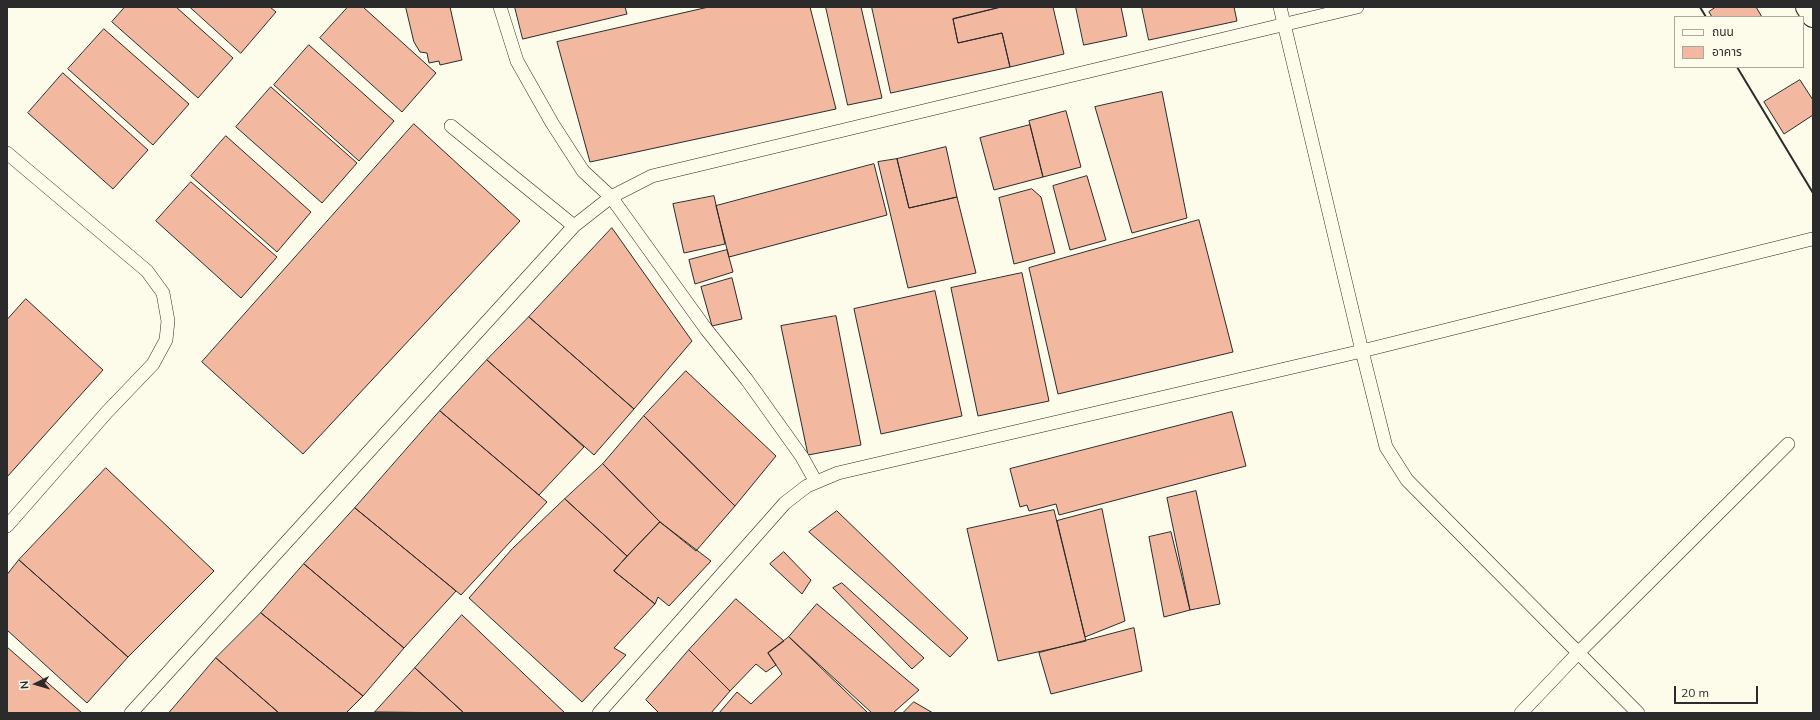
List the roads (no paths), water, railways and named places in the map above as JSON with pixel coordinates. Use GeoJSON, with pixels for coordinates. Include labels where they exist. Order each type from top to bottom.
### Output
{"type":"FeatureCollection","features":[{"type":"Feature","properties":{"kind":"street"},"geometry":{"type":"LineString","coordinates":[[1807,7],[1813,16]]}},
{"type":"Feature","properties":{"kind":"lane"},"geometry":{"type":"LineString","coordinates":[[500,7],[517,61],[552,123],[584,170],[610,197],[706,329],[747,380],[802,457],[816,482]]}},
{"type":"Feature","properties":{"kind":"lane"},"geometry":{"type":"LineString","coordinates":[[1280,7],[1386,447],[1407,480],[1638,713]]}},
{"type":"Feature","properties":{"kind":"lane"},"geometry":{"type":"LineString","coordinates":[[131,713],[574,226],[610,197],[652,176],[1357,7]]}},
{"type":"Feature","properties":{"kind":"lane"},"geometry":{"type":"LineString","coordinates":[[451,126],[574,226]]}},
{"type":"Feature","properties":{"kind":"lane"},"geometry":{"type":"LineString","coordinates":[[7,153],[147,271],[163,293],[168,321],[166,340],[152,364],[107,412],[7,526]]}},
{"type":"Feature","properties":{"kind":"lane"},"geometry":{"type":"LineString","coordinates":[[599,713],[785,503],[816,482],[838,473],[1362,351],[1812,239]]}},
{"type":"Feature","properties":{"kind":"lane"},"geometry":{"type":"LineString","coordinates":[[1521,713],[1579,652],[1788,444]]}}]}
